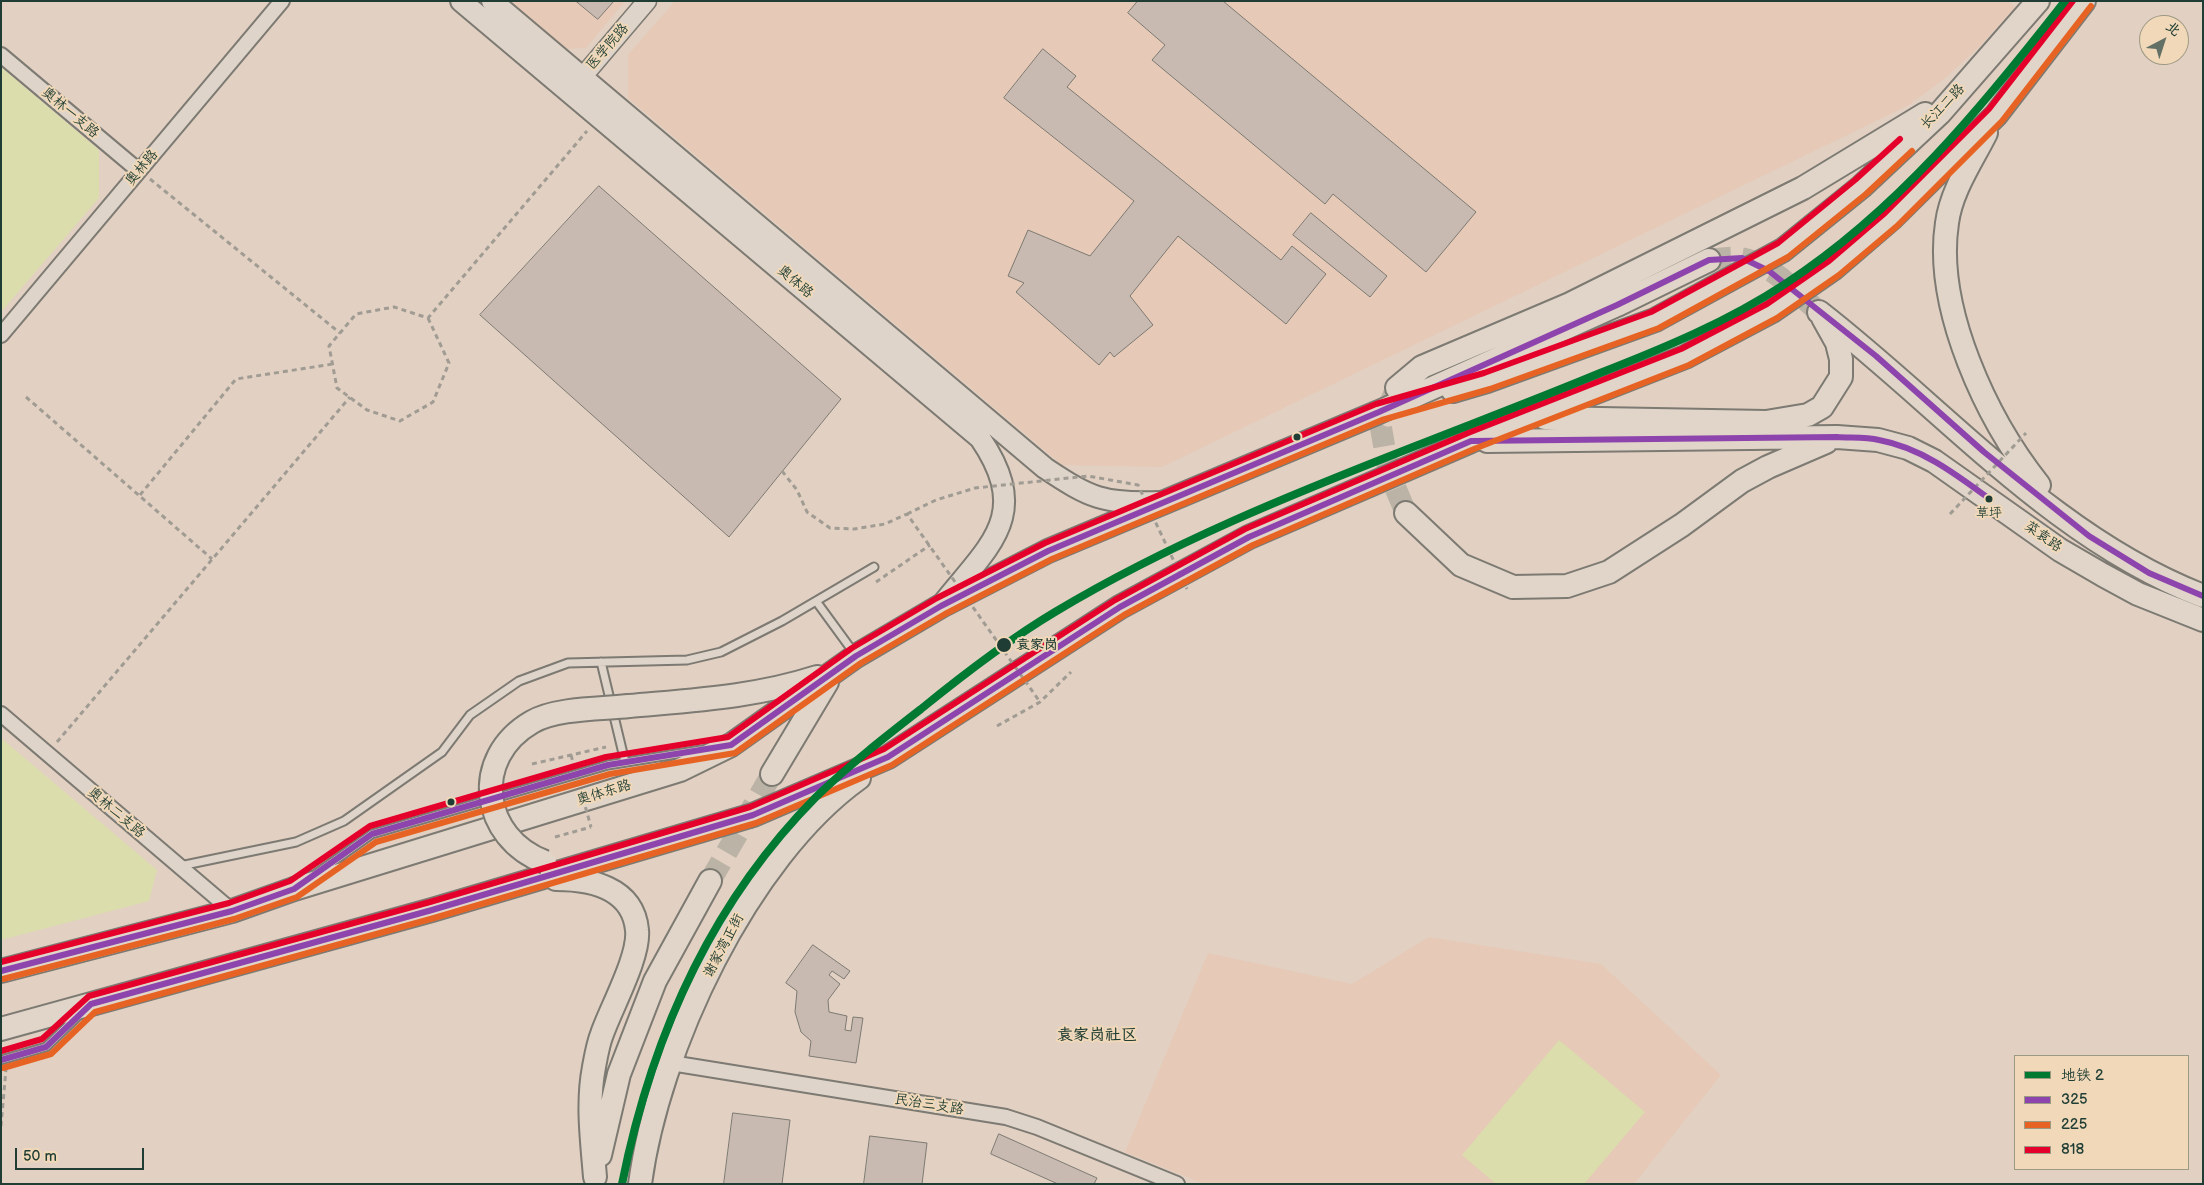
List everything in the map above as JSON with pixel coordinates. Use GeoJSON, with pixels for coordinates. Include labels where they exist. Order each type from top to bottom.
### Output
{"type":"FeatureCollection","features":[{"type":"Feature","properties":{"kind":"main road","name":"奥体路"},"geometry":{"type":"LineString","coordinates":[[461,1],[575,85],[1045,468],[1078,490],[1103,500],[1126,504],[1163,502]]}},
{"type":"Feature","properties":{"kind":"main road","name":"奥体路"},"geometry":{"type":"LineString","coordinates":[[492,1],[575,85],[599,117],[980,438],[994,459],[1003,481],[1005,500],[1002,523],[992,542],[941,606]]}},
{"type":"Feature","properties":{"kind":"main road","name":"长江二路"},"geometry":{"type":"LineString","coordinates":[[1379,412],[1487,381],[1655,320],[1783,250],[1861,187],[1940,113],[2038,1]]}},
{"type":"Feature","properties":{"kind":"main road"},"geometry":{"type":"LineString","coordinates":[[1,1029],[432,910],[541,870],[582,865],[753,815],[888,757],[1120,606],[1249,537],[1471,441],[1685,357],[1772,311],[1834,268],[1891,219],[1996,115],[2084,1]]}},
{"type":"Feature","properties":{"kind":"main road"},"geometry":{"type":"LineString","coordinates":[[1396,388],[1422,367],[1570,304],[1803,188],[1956,95]]}},
{"type":"Feature","properties":{"kind":"main road"},"geometry":{"type":"LineString","coordinates":[[1996,115],[1957,190],[1946,222],[1946,276],[1954,316],[1967,356],[1997,425],[2015,455],[2068,520]]}},
{"type":"Feature","properties":{"kind":"main road"},"geometry":{"type":"LineString","coordinates":[[1379,412],[1617,305],[1709,260]]}},
{"type":"Feature","properties":{"kind":"main road","name":"菜袁路"},"geometry":{"type":"LineString","coordinates":[[1534,417],[1766,422],[1808,415],[1822,407],[1841,377],[1841,359],[1837,342],[1819,312],[1876,356],[1984,452],[2088,536],[2149,573],[2203,596]]}},
{"type":"Feature","properties":{"kind":"main road","name":"奥体东路"},"geometry":{"type":"LineString","coordinates":[[1,971],[232,911],[294,889],[680,770],[731,746],[856,656],[941,606],[1048,551],[1379,412]]}},
{"type":"Feature","properties":{"kind":"main road"},"geometry":{"type":"LineString","coordinates":[[1406,513],[1461,565],[1513,587],[1567,586],[1608,572],[1682,525],[1742,481],[1768,467],[1837,438]]}},
{"type":"Feature","properties":{"kind":"main road","name":"菜袁路"},"geometry":{"type":"LineString","coordinates":[[1471,441],[1837,438],[1878,440],[1908,448],[1934,461],[2060,550],[2103,575],[2138,594],[2203,620]]}},
{"type":"Feature","properties":{"kind":"main road"},"geometry":{"type":"LineString","coordinates":[[595,1180],[590,1110],[593,1069],[601,1036],[632,959],[637,930],[633,916],[625,902],[613,891],[598,883],[541,870],[502,829],[496,816],[490,788],[491,775],[500,753],[518,731],[533,721],[553,715],[742,696],[781,688],[832,673]]}},
{"type":"Feature","properties":{"kind":"main road"},"geometry":{"type":"LineString","coordinates":[[772,774],[832,673]]}},
{"type":"Feature","properties":{"kind":"main road","name":"谢家湾正街"},"geometry":{"type":"LineString","coordinates":[[640,1184],[654,1115],[671,1063],[711,966],[735,921],[796,836],[826,805],[888,757]]}},
{"type":"Feature","properties":{"kind":"main road"},"geometry":{"type":"LineString","coordinates":[[595,1180],[619,1074],[656,981],[710,881]]}},
{"type":"Feature","properties":{"kind":"street","name":"奥林路"},"geometry":{"type":"LineString","coordinates":[[1,335],[282,1]]}},
{"type":"Feature","properties":{"kind":"street","name":"医学院路"},"geometry":{"type":"LineString","coordinates":[[575,85],[647,1]]}},
{"type":"Feature","properties":{"kind":"street","name":"奥林一支路"},"geometry":{"type":"LineString","coordinates":[[1,56],[139,171]]}},
{"type":"Feature","properties":{"kind":"street","name":"奥林二支路"},"geometry":{"type":"LineString","coordinates":[[1,714],[232,911]]}},
{"type":"Feature","properties":{"kind":"street","name":"民治三支路"},"geometry":{"type":"LineString","coordinates":[[671,1063],[1006,1117],[1036,1127],[1177,1184]]}},
{"type":"Feature","properties":{"kind":"lane"},"geometry":{"type":"LineString","coordinates":[[179,866],[296,842],[344,821],[442,752],[470,715],[519,681],[568,663],[686,660],[721,652],[816,601],[874,567]]}},
{"type":"Feature","properties":{"kind":"lane"},"geometry":{"type":"LineString","coordinates":[[816,601],[856,656]]}},
{"type":"Feature","properties":{"kind":"lane"},"geometry":{"type":"LineString","coordinates":[[601,662],[625,762]]}},
{"type":"Feature","properties":{"kind":"lane"},"geometry":{"type":"LineString","coordinates":[[294,889],[372,834],[608,765],[731,746]]}},
{"type":"Feature","properties":{"kind":"lane"},"geometry":{"type":"LineString","coordinates":[[4,1059],[46,1047],[91,1004]]}},
{"type":"Feature","properties":{"kind":"path"},"geometry":{"type":"LineString","coordinates":[[428,318],[599,117]]}},
{"type":"Feature","properties":{"kind":"path"},"geometry":{"type":"LineString","coordinates":[[139,171],[340,333]]}},
{"type":"Feature","properties":{"kind":"path"},"geometry":{"type":"LineString","coordinates":[[394,307],[428,318],[449,363],[432,402],[400,421],[367,410],[337,388],[329,346],[356,314],[394,307]]}},
{"type":"Feature","properties":{"kind":"path"},"geometry":{"type":"LineString","coordinates":[[140,495],[236,379],[332,364]]}},
{"type":"Feature","properties":{"kind":"path"},"geometry":{"type":"LineString","coordinates":[[26,397],[212,560]]}},
{"type":"Feature","properties":{"kind":"path"},"geometry":{"type":"LineString","coordinates":[[48,754],[350,397]]}},
{"type":"Feature","properties":{"kind":"path"},"geometry":{"type":"LineString","coordinates":[[1950,514],[2026,433]]}},
{"type":"Feature","properties":{"kind":"path"},"geometry":{"type":"LineString","coordinates":[[782,471],[797,490],[807,512],[830,528],[854,530],[885,524],[936,500],[975,488],[1088,476],[1138,486],[1186,589]]}},
{"type":"Feature","properties":{"kind":"path"},"geometry":{"type":"LineString","coordinates":[[907,514],[1040,702]]}},
{"type":"Feature","properties":{"kind":"path"},"geometry":{"type":"LineString","coordinates":[[876,582],[930,545]]}},
{"type":"Feature","properties":{"kind":"path"},"geometry":{"type":"LineString","coordinates":[[997,726],[1040,702],[1071,672]]}},
{"type":"Feature","properties":{"kind":"path"},"geometry":{"type":"LineString","coordinates":[[532,764],[606,748]]}},
{"type":"Feature","properties":{"kind":"path"},"geometry":{"type":"LineString","coordinates":[[555,837],[591,827],[571,756]]}},
{"type":"Feature","properties":{"kind":"path"},"geometry":{"type":"LineString","coordinates":[[1,1126],[4,1059]]}},
{"type":"Feature","properties":{"kind":"shaded area"},"geometry":{"type":"Polygon","coordinates":[[[510,1],[625,1],[586,48],[565,49],[510,1]]]}},
{"type":"Feature","properties":{"kind":"shaded area"},"geometry":{"type":"Polygon","coordinates":[[[675,1],[2008,1],[2015,7],[1979,47],[1943,80],[1907,106],[1162,467],[1062,465],[628,98],[628,55],[675,1]]]}},
{"type":"Feature","properties":{"kind":"shaded area"},"geometry":{"type":"Polygon","coordinates":[[[1429,937],[1601,964],[1721,1075],[1634,1184],[1205,1184],[1125,1152],[1208,953],[1352,984],[1429,937]]]}},
{"type":"Feature","properties":{"kind":"green space"},"geometry":{"type":"Polygon","coordinates":[[[1,67],[99,150],[99,198],[1,312],[1,67]]]}},
{"type":"Feature","properties":{"kind":"green space"},"geometry":{"type":"Polygon","coordinates":[[[1,738],[157,870],[149,901],[1,940],[1,738]]]}},
{"type":"Feature","properties":{"kind":"green space"},"geometry":{"type":"Polygon","coordinates":[[[1559,1040],[1645,1112],[1584,1184],[1496,1184],[1462,1155],[1559,1040]]]}},
{"type":"Feature","properties":{"kind":"building"},"geometry":{"type":"Polygon","coordinates":[[[576,1],[614,1],[598,19],[576,1]]]}},
{"type":"Feature","properties":{"kind":"building"},"geometry":{"type":"Polygon","coordinates":[[[1138,1],[1223,1],[1476,212],[1426,272],[1333,194],[1325,204],[1152,60],[1165,45],[1128,13],[1138,1]]]}},
{"type":"Feature","properties":{"kind":"building"},"geometry":{"type":"Polygon","coordinates":[[[1043,49],[1076,76],[1067,87],[1281,260],[1292,246],[1326,274],[1286,324],[1178,236],[1130,296],[1153,325],[1114,357],[1110,352],[1099,365],[1016,292],[1024,283],[1008,276],[1028,230],[1090,256],[1134,201],[1004,98],[1043,49]]]}},
{"type":"Feature","properties":{"kind":"building"},"geometry":{"type":"Polygon","coordinates":[[[599,186],[841,399],[729,537],[480,315],[599,186]]]}},
{"type":"Feature","properties":{"kind":"building"},"geometry":{"type":"Polygon","coordinates":[[[1311,213],[1387,276],[1370,297],[1293,235],[1311,213]]]}},
{"type":"Feature","properties":{"kind":"building"},"geometry":{"type":"Polygon","coordinates":[[[813,945],[850,971],[844,979],[832,971],[829,975],[840,984],[828,1000],[829,1012],[847,1016],[845,1030],[851,1031],[853,1017],[863,1018],[856,1063],[809,1056],[811,1041],[801,1032],[795,1012],[797,991],[786,983],[813,945]]]}},
{"type":"Feature","properties":{"kind":"building"},"geometry":{"type":"Polygon","coordinates":[[[733,1113],[790,1120],[782,1184],[724,1184],[733,1113]]]}},
{"type":"Feature","properties":{"kind":"building"},"geometry":{"type":"Polygon","coordinates":[[[999,1134],[1097,1178],[1094,1184],[1058,1184],[991,1154],[999,1134]]]}},
{"type":"Feature","properties":{"kind":"building"},"geometry":{"type":"Polygon","coordinates":[[[870,1136],[927,1143],[922,1184],[864,1184],[870,1136]]]}},
{"type":"Feature","properties":{"kind":"tunnel"},"geometry":{"type":"LineString","coordinates":[[1709,260],[1740,258],[1762,265],[1782,279],[1819,312]]}},
{"type":"Feature","properties":{"kind":"tunnel"},"geometry":{"type":"LineString","coordinates":[[1394,394],[1381,428],[1389,473],[1406,513]]}},
{"type":"Feature","properties":{"kind":"tunnel"},"geometry":{"type":"LineString","coordinates":[[710,881],[772,774]]}},
{"type":"Feature","properties":{"kind":"metro line","name":"2"},"geometry":{"type":"LineString","coordinates":[[622,1184],[634,1130],[668,1026],[690,976],[716,928],[745,882],[779,838],[816,797],[867,751],[970,670],[1020,634],[1099,587],[1188,541],[1372,463],[1671,344],[1763,298],[1826,255],[1901,190],[1970,117],[2065,1]]}},
{"type":"Feature","properties":{"kind":"transit line","name":"818"},"geometry":{"type":"LineString","coordinates":[[1,1051],[42,1039],[89,996],[430,902],[750,807],[884,749],[1115,600],[1245,529],[1468,433],[1681,349],[1767,304],[1829,261],[1885,213],[1989,109],[2073,1]]}},
{"type":"Feature","properties":{"kind":"transit line","name":"225"},"geometry":{"type":"LineString","coordinates":[[3,1068],[51,1054],[95,1012],[434,918],[756,823],[892,765],[1124,615],[1253,545],[1474,449],[1689,365],[1777,318],[1839,275],[1897,226],[2002,121],[2091,6]]}},
{"type":"Feature","properties":{"kind":"transit line","name":"818"},"geometry":{"type":"LineString","coordinates":[[1,962],[229,903],[290,881],[370,826],[606,757],[728,737],[852,648],[937,598],[1045,543],[1376,404],[1484,373],[1651,312],[1778,243],[1855,180],[1900,139]]}},
{"type":"Feature","properties":{"kind":"transit line","name":"225"},"geometry":{"type":"LineString","coordinates":[[3,979],[234,919],[297,897],[376,842],[610,774],[735,753],[861,663],[945,614],[1052,559],[1382,420],[1490,389],[1659,328],[1788,257],[1866,194],[1912,151]]}},
{"type":"Feature","properties":{"kind":"transit line","name":"325"},"geometry":{"type":"LineString","coordinates":[[1,971],[232,911],[294,889],[372,834],[608,765],[731,745],[856,656],[941,606],[1048,551],[1379,412],[1617,305],[1709,260],[1742,258],[1769,271],[1876,356],[1984,452],[2089,536],[2149,573],[2203,596]]}},
{"type":"Feature","properties":{"kind":"transit line","name":"325"},"geometry":{"type":"LineString","coordinates":[[1,1060],[46,1047],[91,1004],[432,910],[753,815],[888,757],[1120,607],[1249,537],[1471,441],[1869,438],[1895,444],[1924,456],[1952,472],[1991,500]]}},
{"type":"Feature","properties":{"kind":"place","name":"草坪"},"geometry":{"type":"Point","coordinates":[1989,499]}},
{"type":"Feature","properties":{"kind":"place","name":"袁家岗"},"geometry":{"type":"Point","coordinates":[1004,645]}},
{"type":"Feature","properties":{"kind":"district","name":"袁家岗社区"},"geometry":{"type":"Point","coordinates":[1097,1036]}}]}
